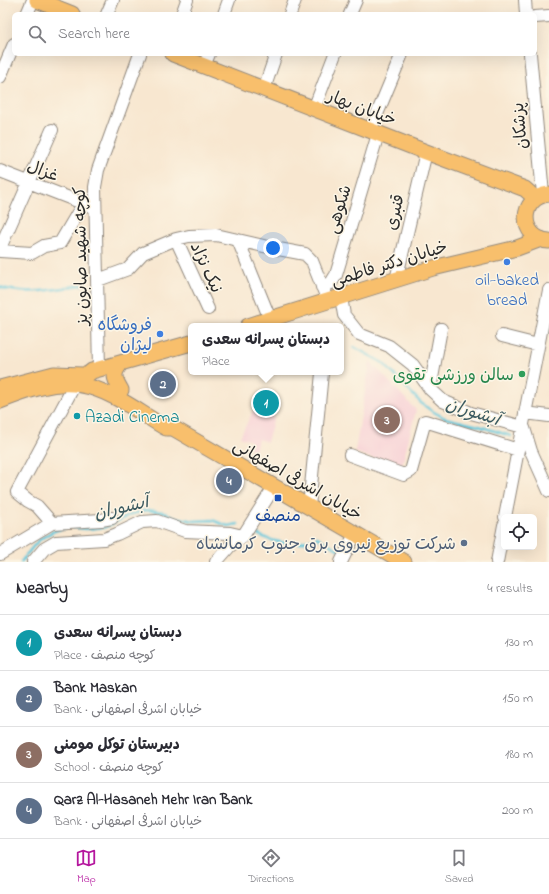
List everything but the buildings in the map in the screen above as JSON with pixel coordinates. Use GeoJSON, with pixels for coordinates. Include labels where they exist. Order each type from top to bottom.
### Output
{"type":"FeatureCollection","features":[{"type":"Feature","properties":{"kind":"main road"},"geometry":{"type":"LineString","coordinates":[[45,1],[68,12]]}},
{"type":"Feature","properties":{"kind":"main road","name":"خیابان بهار"},"geometry":{"type":"LineString","coordinates":[[185,56],[206,60],[264,89],[426,152],[543,195]]}},
{"type":"Feature","properties":{"kind":"main road"},"geometry":{"type":"LineString","coordinates":[[543,195],[532,202],[527,210],[526,221],[529,229],[534,235],[545,240]]}},
{"type":"Feature","properties":{"kind":"main road","name":"خیابان دکتر فاطمی"},"geometry":{"type":"LineString","coordinates":[[257,323],[459,261],[545,240]]}},
{"type":"Feature","properties":{"kind":"main road"},"geometry":{"type":"LineString","coordinates":[[87,376],[121,363],[188,344]]}},
{"type":"Feature","properties":{"kind":"main road"},"geometry":{"type":"LineString","coordinates":[[121,363],[116,369],[115,375],[116,382],[121,390]]}},
{"type":"Feature","properties":{"kind":"main road","name":"خیابان اشرفی اصفهانی"},"geometry":{"type":"LineString","coordinates":[[0,388],[54,374],[97,378],[121,390],[169,419],[173,428]]}},
{"type":"Feature","properties":{"kind":"main road","name":"خیابان اشرفی اصفهانی"},"geometry":{"type":"LineString","coordinates":[[0,401],[37,389],[87,376]]}},
{"type":"Feature","properties":{"kind":"main road","name":"خیابان اشرفی اصفهانی"},"geometry":{"type":"LineString","coordinates":[[87,376],[87,386],[105,392],[166,428],[173,428],[404,562]]}},
{"type":"Feature","properties":{"kind":"street"},"geometry":{"type":"LineString","coordinates":[[28,12],[33,0]]}},
{"type":"Feature","properties":{"kind":"street"},"geometry":{"type":"LineString","coordinates":[[108,12],[113,0]]}},
{"type":"Feature","properties":{"kind":"street"},"geometry":{"type":"LineString","coordinates":[[183,12],[187,0]]}},
{"type":"Feature","properties":{"kind":"street"},"geometry":{"type":"LineString","coordinates":[[225,12],[229,0]]}},
{"type":"Feature","properties":{"kind":"street"},"geometry":{"type":"LineString","coordinates":[[291,12],[295,0]]}},
{"type":"Feature","properties":{"kind":"street"},"geometry":{"type":"LineString","coordinates":[[351,12],[356,0]]}},
{"type":"Feature","properties":{"kind":"street"},"geometry":{"type":"LineString","coordinates":[[525,0],[526,12]]}},
{"type":"Feature","properties":{"kind":"street"},"geometry":{"type":"LineString","coordinates":[[537,17],[549,16]]}},
{"type":"Feature","properties":{"kind":"street"},"geometry":{"type":"LineString","coordinates":[[0,77],[12,49]]}},
{"type":"Feature","properties":{"kind":"street","name":"کوچه شهید صابون پز"},"geometry":{"type":"LineString","coordinates":[[87,376],[98,280],[95,187],[98,170],[139,56]]}},
{"type":"Feature","properties":{"kind":"street"},"geometry":{"type":"LineString","coordinates":[[264,89],[275,56]]}},
{"type":"Feature","properties":{"kind":"street"},"geometry":{"type":"LineString","coordinates":[[314,109],[334,56]]}},
{"type":"Feature","properties":{"kind":"street","name":"شکوهی"},"geometry":{"type":"LineString","coordinates":[[322,287],[331,284],[336,275],[374,132],[401,56]]}},
{"type":"Feature","properties":{"kind":"street","name":"پزشکان"},"geometry":{"type":"LineString","coordinates":[[530,56],[543,195]]}},
{"type":"Feature","properties":{"kind":"street"},"geometry":{"type":"LineString","coordinates":[[0,248],[52,130]]}},
{"type":"Feature","properties":{"kind":"street","name":"قنبری"},"geometry":{"type":"LineString","coordinates":[[396,280],[426,152]]}},
{"type":"Feature","properties":{"kind":"street","name":"غزال"},"geometry":{"type":"LineString","coordinates":[[0,171],[96,209]]}},
{"type":"Feature","properties":{"kind":"street"},"geometry":{"type":"LineString","coordinates":[[0,251],[32,253],[44,246],[60,243],[83,204]]}},
{"type":"Feature","properties":{"kind":"street"},"geometry":{"type":"LineString","coordinates":[[98,280],[128,269],[143,253],[176,239],[189,236],[216,235],[305,254],[312,261],[322,287],[334,299],[359,334],[388,346],[413,365],[430,389],[443,401],[471,413],[523,427]]}},
{"type":"Feature","properties":{"kind":"street","name":"نیک نژاد"},"geometry":{"type":"LineString","coordinates":[[176,239],[208,309]]}},
{"type":"Feature","properties":{"kind":"street"},"geometry":{"type":"LineString","coordinates":[[238,240],[270,319]]}},
{"type":"Feature","properties":{"kind":"street"},"geometry":{"type":"LineString","coordinates":[[506,514],[549,290]]}},
{"type":"Feature","properties":{"kind":"street"},"geometry":{"type":"LineString","coordinates":[[430,389],[441,329]]}},
{"type":"Feature","properties":{"kind":"street"},"geometry":{"type":"LineString","coordinates":[[502,336],[538,345]]}},
{"type":"Feature","properties":{"kind":"street"},"geometry":{"type":"LineString","coordinates":[[309,507],[322,375]]}},
{"type":"Feature","properties":{"kind":"street"},"geometry":{"type":"LineString","coordinates":[[52,523],[37,506],[17,492],[87,376]]}},
{"type":"Feature","properties":{"kind":"street"},"geometry":{"type":"LineString","coordinates":[[526,413],[549,416]]}},
{"type":"Feature","properties":{"kind":"street"},"geometry":{"type":"LineString","coordinates":[[350,455],[404,475],[411,471],[425,421],[518,450]]}},
{"type":"Feature","properties":{"kind":"street"},"geometry":{"type":"LineString","coordinates":[[523,427],[531,451],[549,491]]}},
{"type":"Feature","properties":{"kind":"street"},"geometry":{"type":"LineString","coordinates":[[216,562],[230,546],[243,536],[274,487]]}},
{"type":"Feature","properties":{"kind":"street"},"geometry":{"type":"LineString","coordinates":[[0,554],[52,523],[112,518]]}},
{"type":"Feature","properties":{"kind":"street"},"geometry":{"type":"LineString","coordinates":[[33,562],[44,549],[56,542],[104,539],[142,522],[157,521],[185,531],[230,533],[243,536]]}},
{"type":"Feature","properties":{"kind":"street"},"geometry":{"type":"LineString","coordinates":[[341,562],[355,534]]}},
{"type":"Feature","properties":{"kind":"street"},"geometry":{"type":"LineString","coordinates":[[497,562],[501,541]]}},
{"type":"Feature","properties":{"kind":"shaded area"},"geometry":{"type":"Polygon","coordinates":[[[370,361],[416,410],[401,469],[355,452],[370,361]]]}},
{"type":"Feature","properties":{"kind":"shaded area"},"geometry":{"type":"Polygon","coordinates":[[[254,409],[274,417],[267,442],[258,439],[255,451],[249,448],[251,441],[240,437],[254,409]]]}},
{"type":"Feature","properties":{"kind":"waterway","name":"آبشوران"},"geometry":{"type":"LineString","coordinates":[[0,287],[20,291],[41,291],[82,285]]}},
{"type":"Feature","properties":{"kind":"waterway","name":"آبشوران"},"geometry":{"type":"LineString","coordinates":[[354,347],[383,363],[421,403],[432,411],[445,418],[479,426],[511,436]]}},
{"type":"Feature","properties":{"kind":"waterway","name":"آبشوران"},"geometry":{"type":"LineString","coordinates":[[71,527],[86,529],[106,527],[132,514],[147,510],[163,512],[175,517],[194,521],[212,520],[228,526],[238,524]]}},
{"type":"Feature","properties":{"kind":"waterway","name":"آبشوران"},"geometry":{"type":"LineString","coordinates":[[21,562],[34,545],[44,536],[65,528]]}},
{"type":"Feature","properties":{"kind":"waterway","name":"آبشوران"},"geometry":{"type":"LineString","coordinates":[[255,533],[270,540],[286,543],[301,542],[317,537],[341,551]]}},
{"type":"Feature","properties":{"kind":"place","name":"oil-baked bread"},"geometry":{"type":"Point","coordinates":[507,262]}},
{"type":"Feature","properties":{"kind":"place","name":"فروشگاه لیژان"},"geometry":{"type":"Point","coordinates":[160,334]}},
{"type":"Feature","properties":{"kind":"place","name":"سالن ورزشی تقوی"},"geometry":{"type":"Point","coordinates":[522,374]}},
{"type":"Feature","properties":{"kind":"place","name":"Bank Maskan"},"geometry":{"type":"Point","coordinates":[163,384]}},
{"type":"Feature","properties":{"kind":"place","name":"دبستان پسرانه سعدی"},"geometry":{"type":"Point","coordinates":[266,403]}},
{"type":"Feature","properties":{"kind":"place","name":"Azadi Cinema"},"geometry":{"type":"Point","coordinates":[77,416]}},
{"type":"Feature","properties":{"kind":"place","name":"دبیرستان توکل مومنی"},"geometry":{"type":"Point","coordinates":[387,420]}},
{"type":"Feature","properties":{"kind":"place","name":"Qarz Al-Hasaneh Mehr Iran Bank"},"geometry":{"type":"Point","coordinates":[229,481]}},
{"type":"Feature","properties":{"kind":"place","name":"منصف"},"geometry":{"type":"Point","coordinates":[278,498]}},
{"type":"Feature","properties":{"kind":"place","name":"شرکت توزیع نیروی برق جنوب کرمانشاه"},"geometry":{"type":"Point","coordinates":[464,543]}}]}
